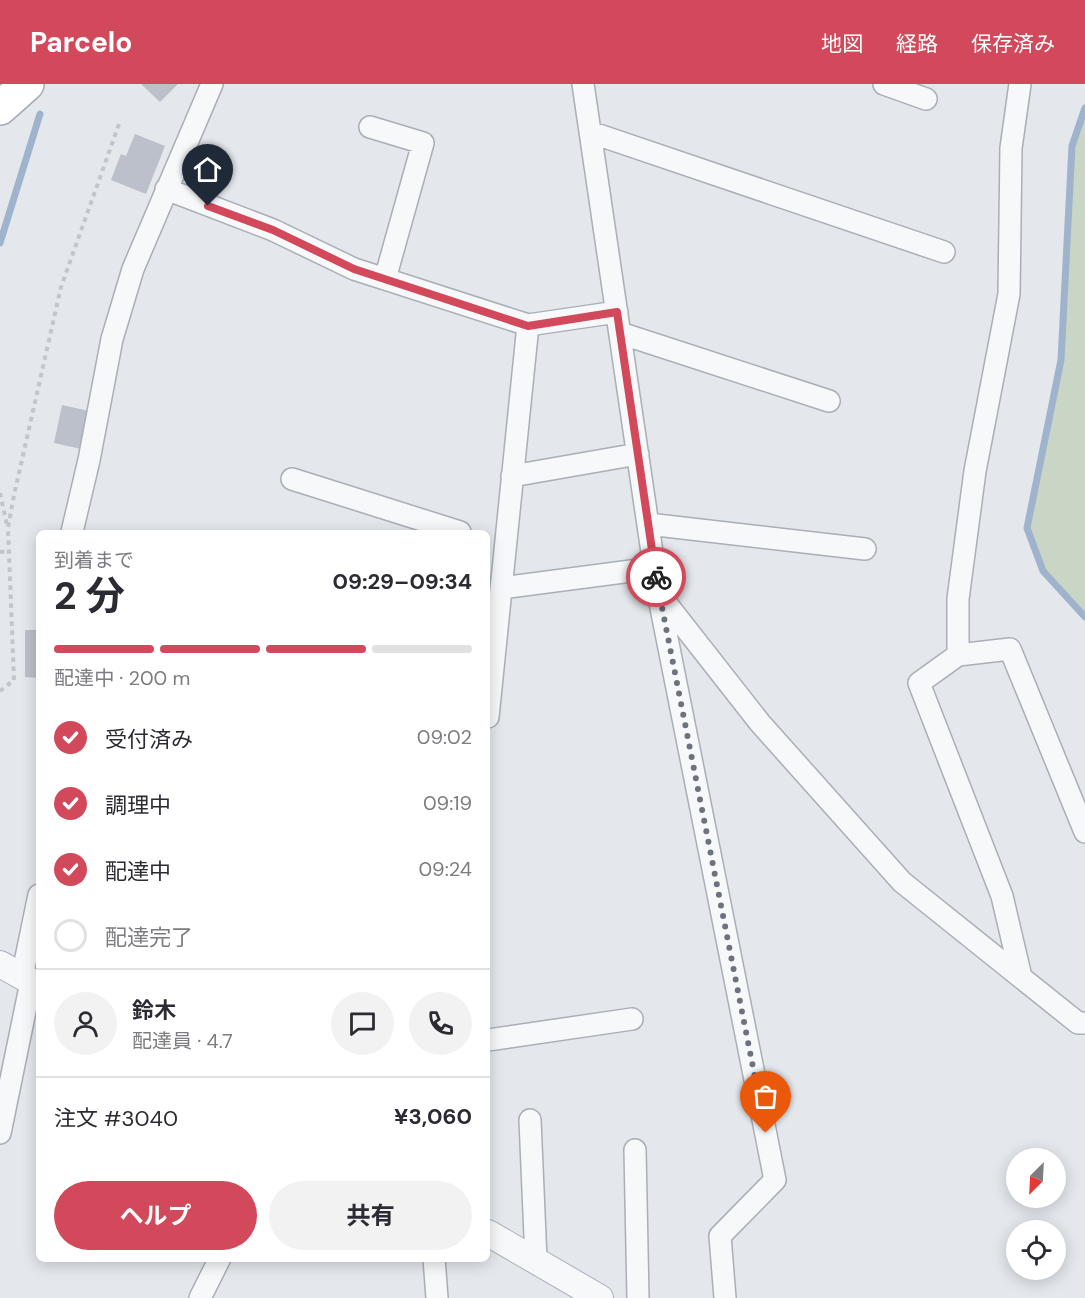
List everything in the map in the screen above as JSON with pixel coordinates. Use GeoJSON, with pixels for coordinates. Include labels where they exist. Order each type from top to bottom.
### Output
{"type":"FeatureCollection","features":[{"type":"Feature","properties":{"kind":"main road"},"geometry":{"type":"LineString","coordinates":[[0,108],[27,84]]}},
{"type":"Feature","properties":{"kind":"street"},"geometry":{"type":"LineString","coordinates":[[72,530],[112,339],[133,269],[212,84]]}},
{"type":"Feature","properties":{"kind":"street"},"geometry":{"type":"LineString","coordinates":[[583,84],[658,593],[775,1180],[720,1236],[725,1298]]}},
{"type":"Feature","properties":{"kind":"street"},"geometry":{"type":"LineString","coordinates":[[884,84],[926,99]]}},
{"type":"Feature","properties":{"kind":"street"},"geometry":{"type":"LineString","coordinates":[[958,655],[958,599],[975,471],[1009,294],[1011,148],[1020,84]]}},
{"type":"Feature","properties":{"kind":"street"},"geometry":{"type":"LineString","coordinates":[[370,127],[423,143],[385,279]]}},
{"type":"Feature","properties":{"kind":"street"},"geometry":{"type":"LineString","coordinates":[[590,132],[944,252]]}},
{"type":"Feature","properties":{"kind":"street"},"geometry":{"type":"LineString","coordinates":[[166,189],[273,230],[354,269],[528,326],[617,312]]}},
{"type":"Feature","properties":{"kind":"street"},"geometry":{"type":"LineString","coordinates":[[490,697],[501,588],[496,544],[512,476],[528,326]]}},
{"type":"Feature","properties":{"kind":"street"},"geometry":{"type":"LineString","coordinates":[[620,333],[829,401]]}},
{"type":"Feature","properties":{"kind":"street"},"geometry":{"type":"LineString","coordinates":[[512,476],[638,454]]}},
{"type":"Feature","properties":{"kind":"street"},"geometry":{"type":"LineString","coordinates":[[292,479],[454,530]]}},
{"type":"Feature","properties":{"kind":"street"},"geometry":{"type":"LineString","coordinates":[[648,524],[865,549]]}},
{"type":"Feature","properties":{"kind":"street"},"geometry":{"type":"LineString","coordinates":[[501,588],[654,568]]}},
{"type":"Feature","properties":{"kind":"street"},"geometry":{"type":"LineString","coordinates":[[658,593],[760,723],[902,882],[1078,1023],[1085,1023]]}},
{"type":"Feature","properties":{"kind":"street"},"geometry":{"type":"LineString","coordinates":[[1021,977],[1002,896],[919,683],[958,655],[1010,649],[1085,832]]}},
{"type":"Feature","properties":{"kind":"street"},"geometry":{"type":"LineString","coordinates":[[0,1133],[23,977],[36,910]]}},
{"type":"Feature","properties":{"kind":"street"},"geometry":{"type":"LineString","coordinates":[[490,1040],[632,1019]]}},
{"type":"Feature","properties":{"kind":"street"},"geometry":{"type":"LineString","coordinates":[[530,1120],[536,1260]]}},
{"type":"Feature","properties":{"kind":"street"},"geometry":{"type":"LineString","coordinates":[[635,1150],[638,1298]]}},
{"type":"Feature","properties":{"kind":"street"},"geometry":{"type":"LineString","coordinates":[[490,1234],[600,1298]]}},
{"type":"Feature","properties":{"kind":"street"},"geometry":{"type":"LineString","coordinates":[[200,1298],[218,1262]]}},
{"type":"Feature","properties":{"kind":"street"},"geometry":{"type":"LineString","coordinates":[[434,1262],[437,1298]]}},
{"type":"Feature","properties":{"kind":"path"},"geometry":{"type":"LineString","coordinates":[[8,528],[61,287],[119,124]]}},
{"type":"Feature","properties":{"kind":"path"},"geometry":{"type":"LineString","coordinates":[[0,493],[8,528],[14,680],[0,691]]}},
{"type":"Feature","properties":{"kind":"path"},"geometry":{"type":"LineString","coordinates":[[0,552],[9,551]]}},
{"type":"Feature","properties":{"kind":"green space"},"geometry":{"type":"Polygon","coordinates":[[[1085,103],[1085,616],[1043,571],[1027,528],[1061,360],[1072,146],[1085,103]]]}},
{"type":"Feature","properties":{"kind":"building"},"geometry":{"type":"Polygon","coordinates":[[[141,84],[178,84],[160,102],[141,84]]]}},
{"type":"Feature","properties":{"kind":"building"},"geometry":{"type":"Polygon","coordinates":[[[135,134],[165,146],[146,194],[111,180],[121,154],[126,156],[135,134]]]}},
{"type":"Feature","properties":{"kind":"building"},"geometry":{"type":"Polygon","coordinates":[[[62,405],[89,411],[81,449],[54,443],[62,405]]]}},
{"type":"Feature","properties":{"kind":"building"},"geometry":{"type":"Polygon","coordinates":[[[25,630],[36,630],[36,678],[25,677],[25,630]]]}},
{"type":"Feature","properties":{"kind":"waterway"},"geometry":{"type":"LineString","coordinates":[[1085,108],[1072,146],[1061,360],[1027,528],[1043,571],[1085,617]]}},
{"type":"Feature","properties":{"kind":"waterway"},"geometry":{"type":"LineString","coordinates":[[0,243],[40,114]]}},
{"type":"Feature","properties":{"kind":"way so far"},"geometry":{"type":"LineString","coordinates":[[656,577],[766,1133]]}},
{"type":"Feature","properties":{"kind":"route"},"geometry":{"type":"LineString","coordinates":[[208,206],[273,230],[354,269],[528,326],[617,312],[656,577]]}}]}
